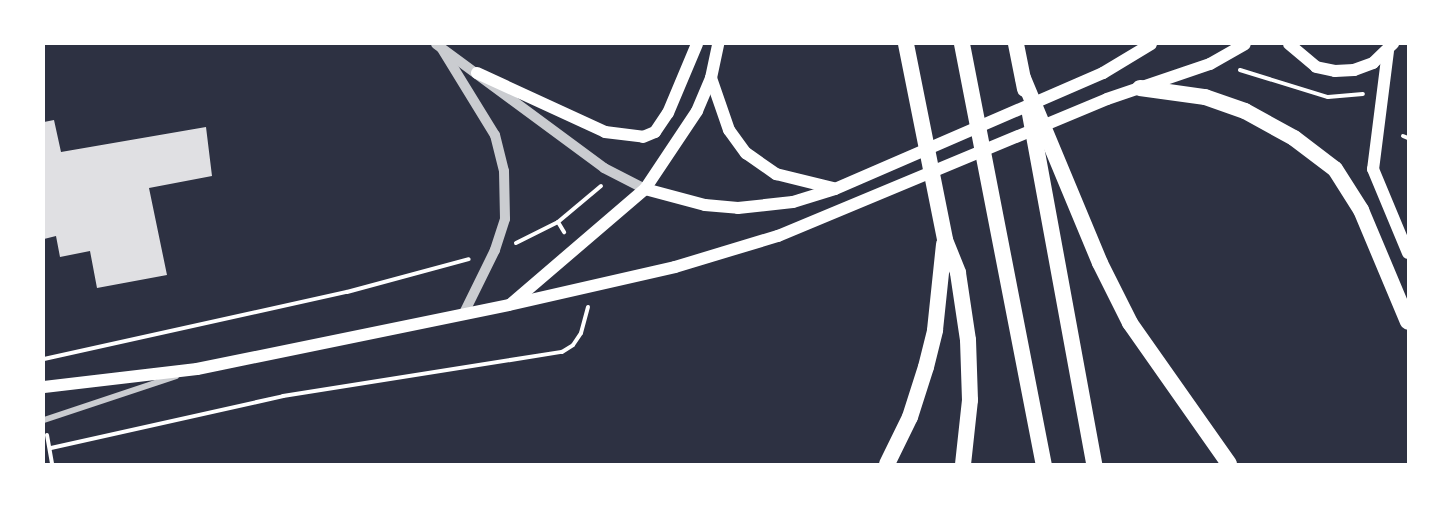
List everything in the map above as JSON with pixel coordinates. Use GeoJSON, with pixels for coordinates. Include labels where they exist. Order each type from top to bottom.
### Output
{"type":"FeatureCollection","features":[{"type":"Feature","properties":{"kind":"highway"},"geometry":{"type":"LineString","coordinates":[[906,44],[945,240],[958,273],[968,340],[970,400],[963,465]]}},
{"type":"Feature","properties":{"kind":"highway"},"geometry":{"type":"LineString","coordinates":[[962,44],[1044,465]]}},
{"type":"Feature","properties":{"kind":"highway"},"geometry":{"type":"LineString","coordinates":[[1016,44],[1094,465]]}},
{"type":"Feature","properties":{"kind":"highway"},"geometry":{"type":"LineString","coordinates":[[1023,78],[1100,263],[1130,323],[1228,465]]}},
{"type":"Feature","properties":{"kind":"highway"},"geometry":{"type":"LineString","coordinates":[[1140,88],[1205,97],[1245,111],[1300,142],[1335,169],[1361,210],[1408,322]]}},
{"type":"Feature","properties":{"kind":"highway"},"geometry":{"type":"LineString","coordinates":[[886,465],[910,417],[926,367],[935,330],[945,240]]}},
{"type":"Feature","properties":{"kind":"main road"},"geometry":{"type":"LineString","coordinates":[[477,73],[605,132],[643,137],[655,132],[668,113],[697,44]]}},
{"type":"Feature","properties":{"kind":"main road"},"geometry":{"type":"LineString","coordinates":[[509,305],[645,189],[689,125],[711,78],[718,44]]}},
{"type":"Feature","properties":{"kind":"main road"},"geometry":{"type":"LineString","coordinates":[[645,189],[705,205],[738,208],[793,202],[835,189],[1103,73],[1151,44]]}},
{"type":"Feature","properties":{"kind":"main road"},"geometry":{"type":"LineString","coordinates":[[44,387],[197,369],[464,315],[586,289],[778,236],[1107,99],[1210,64],[1245,44]]}},
{"type":"Feature","properties":{"kind":"main road"},"geometry":{"type":"LineString","coordinates":[[1289,44],[1316,67],[1335,71],[1354,70],[1390,47]]}},
{"type":"Feature","properties":{"kind":"main road"},"geometry":{"type":"LineString","coordinates":[[1390,47],[1373,169],[1408,253]]}},
{"type":"Feature","properties":{"kind":"main road"},"geometry":{"type":"LineString","coordinates":[[711,78],[729,130],[746,153],[777,174],[835,189]]}},
{"type":"Feature","properties":{"kind":"street"},"geometry":{"type":"LineString","coordinates":[[439,46],[613,174],[645,189]]}},
{"type":"Feature","properties":{"kind":"street"},"geometry":{"type":"LineString","coordinates":[[439,46],[495,135],[504,171],[505,219],[495,250],[464,315]]}},
{"type":"Feature","properties":{"kind":"street"},"geometry":{"type":"LineString","coordinates":[[44,420],[197,369]]}},
{"type":"Feature","properties":{"kind":"path"},"geometry":{"type":"LineString","coordinates":[[1403,136],[1408,138]]}},
{"type":"Feature","properties":{"kind":"path"},"geometry":{"type":"LineString","coordinates":[[44,359],[346,292],[495,250],[528,239],[558,222],[613,174]]}},
{"type":"Feature","properties":{"kind":"path"},"geometry":{"type":"LineString","coordinates":[[558,222],[573,252]]}},
{"type":"Feature","properties":{"kind":"path"},"geometry":{"type":"LineString","coordinates":[[52,465],[51,448],[168,420],[283,396],[562,352],[573,345],[589,314],[586,289]]}},
{"type":"Feature","properties":{"kind":"building"},"geometry":{"type":"Polygon","coordinates":[[[54,120],[61,152],[206,127],[212,176],[149,188],[167,275],[97,288],[90,251],[60,257],[56,236],[44,239],[44,122],[54,120]]]}}]}
